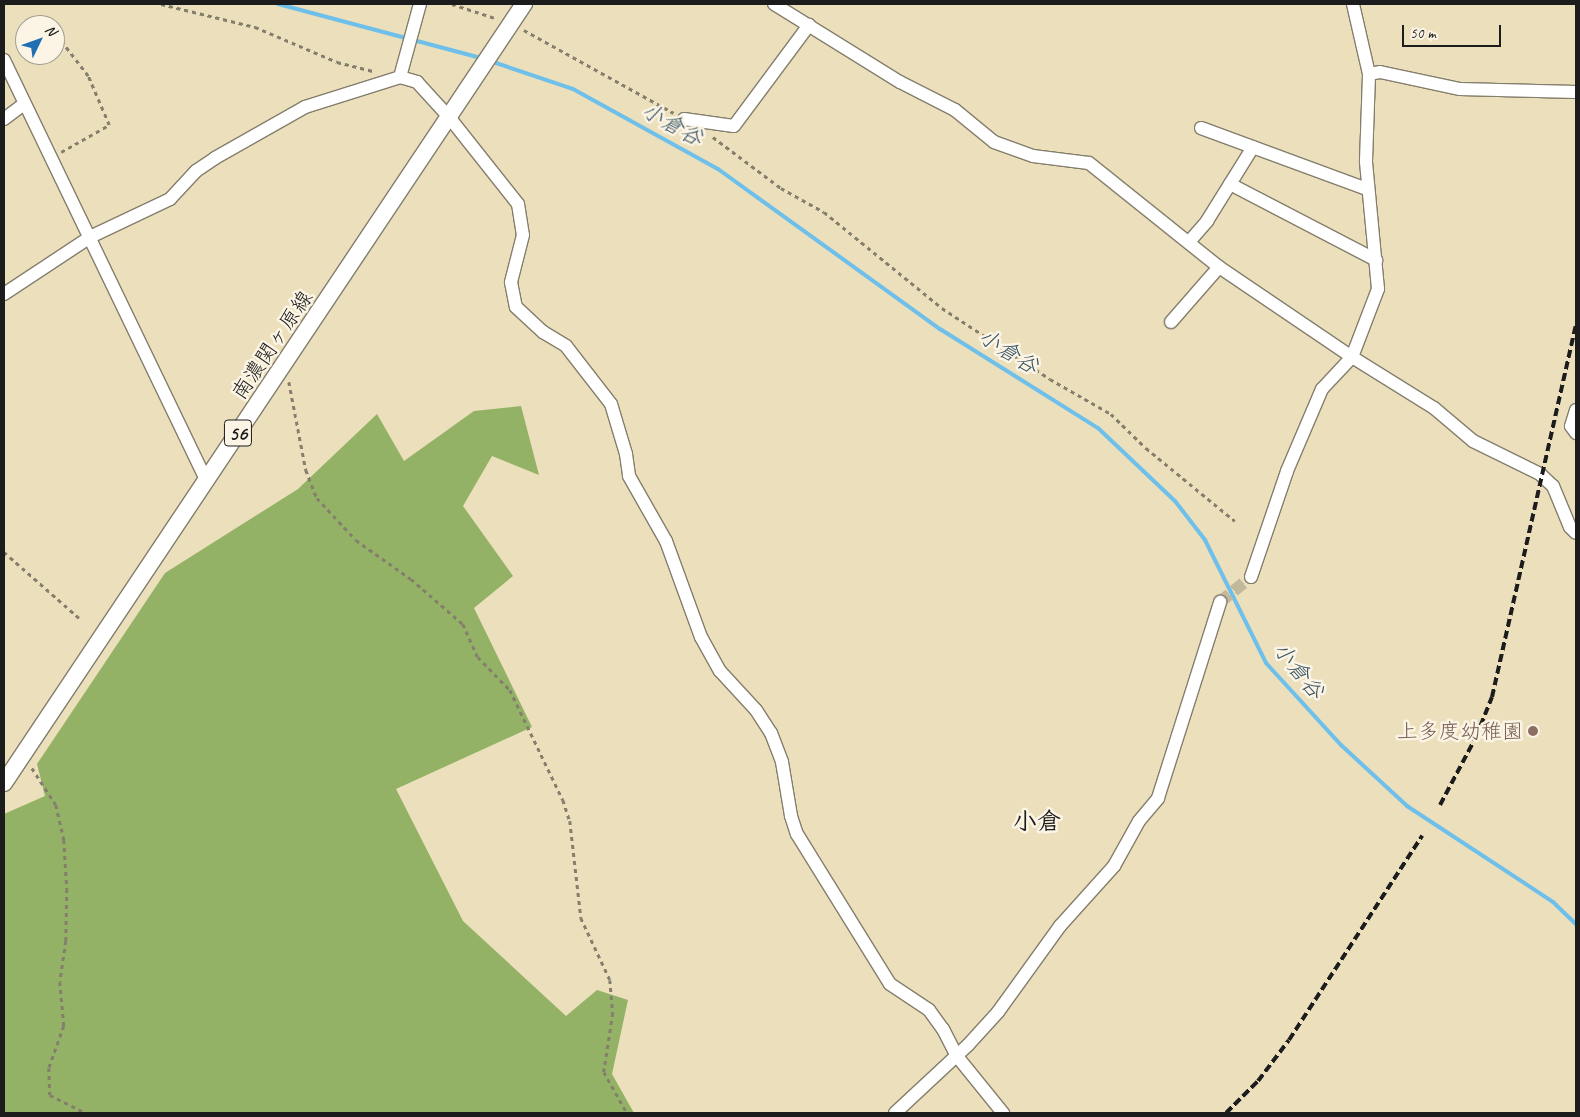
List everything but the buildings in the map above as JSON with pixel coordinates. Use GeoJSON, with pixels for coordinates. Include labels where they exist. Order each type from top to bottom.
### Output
{"type":"FeatureCollection","features":[{"type":"Feature","properties":{"kind":"main road","name":"南濃関ヶ原線"},"geometry":{"type":"LineString","coordinates":[[4,783],[524,4]]}},
{"type":"Feature","properties":{"kind":"street"},"geometry":{"type":"LineString","coordinates":[[774,4],[900,82],[955,110],[994,142],[1033,156],[1089,163],[1219,267],[1352,357],[1434,408],[1472,440],[1540,474],[1553,486],[1570,527],[1576,534]]}},
{"type":"Feature","properties":{"kind":"street"},"geometry":{"type":"LineString","coordinates":[[1251,577],[1287,471],[1322,389],[1352,357],[1378,289],[1367,189],[1369,74],[1353,4]]}},
{"type":"Feature","properties":{"kind":"street"},"geometry":{"type":"LineString","coordinates":[[398,75],[419,7]]}},
{"type":"Feature","properties":{"kind":"street"},"geometry":{"type":"LineString","coordinates":[[684,119],[734,126],[809,25]]}},
{"type":"Feature","properties":{"kind":"street"},"geometry":{"type":"LineString","coordinates":[[4,60],[206,479]]}},
{"type":"Feature","properties":{"kind":"street"},"geometry":{"type":"LineString","coordinates":[[1369,74],[1380,72],[1460,89],[1576,92]]}},
{"type":"Feature","properties":{"kind":"street"},"geometry":{"type":"LineString","coordinates":[[4,294],[90,237],[170,199],[196,171],[215,158],[305,107],[398,75],[417,82],[449,117],[518,204],[523,235],[511,282],[516,307],[544,332],[566,346],[611,404],[626,454],[629,476],[666,541],[701,637],[720,671],[756,710],[771,733],[782,762],[791,816],[797,834],[890,984],[929,1010],[943,1029],[956,1055],[1002,1113]]}},
{"type":"Feature","properties":{"kind":"street"},"geometry":{"type":"LineString","coordinates":[[4,119],[24,104]]}},
{"type":"Feature","properties":{"kind":"street"},"geometry":{"type":"LineString","coordinates":[[1201,128],[1367,189]]}},
{"type":"Feature","properties":{"kind":"street"},"geometry":{"type":"LineString","coordinates":[[1189,242],[1207,221],[1253,147]]}},
{"type":"Feature","properties":{"kind":"street"},"geometry":{"type":"LineString","coordinates":[[1230,184],[1376,260]]}},
{"type":"Feature","properties":{"kind":"street"},"geometry":{"type":"LineString","coordinates":[[1171,322],[1219,267]]}},
{"type":"Feature","properties":{"kind":"street"},"geometry":{"type":"LineString","coordinates":[[1576,410],[1571,426],[1576,433]]}},
{"type":"Feature","properties":{"kind":"street"},"geometry":{"type":"LineString","coordinates":[[895,1113],[998,1012],[1060,926],[1114,866],[1139,821],[1158,798],[1220,602]]}},
{"type":"Feature","properties":{"kind":"path"},"geometry":{"type":"LineString","coordinates":[[162,4],[254,27],[337,62],[380,73],[398,75]]}},
{"type":"Feature","properties":{"kind":"path"},"geometry":{"type":"LineString","coordinates":[[452,4],[635,89],[684,119]]}},
{"type":"Feature","properties":{"kind":"path"},"geometry":{"type":"LineString","coordinates":[[51,158],[109,125],[88,76],[65,46]]}},
{"type":"Feature","properties":{"kind":"path"},"geometry":{"type":"LineString","coordinates":[[707,133],[731,148],[781,188],[824,212],[942,308],[1050,379],[1111,414],[1146,448],[1235,522]]}},
{"type":"Feature","properties":{"kind":"path"},"geometry":{"type":"LineString","coordinates":[[286,363],[306,470],[317,498],[356,540],[411,579],[463,624],[478,657],[510,690],[563,800],[570,821],[581,918],[610,980],[613,1013],[604,1072],[627,1113]]}},
{"type":"Feature","properties":{"kind":"path"},"geometry":{"type":"LineString","coordinates":[[4,552],[79,618]]}},
{"type":"Feature","properties":{"kind":"path"},"geometry":{"type":"LineString","coordinates":[[23,754],[56,804],[64,840],[66,933],[60,982],[64,1026],[49,1068],[50,1095],[86,1113]]}},
{"type":"Feature","properties":{"kind":"green space"},"geometry":{"type":"Polygon","coordinates":[[[521,406],[539,475],[492,456],[463,506],[513,576],[474,608],[532,727],[396,789],[463,921],[566,1016],[597,990],[628,1000],[612,1074],[634,1113],[4,1113],[4,814],[45,796],[37,764],[165,573],[298,489],[377,414],[404,461],[474,411],[521,406]]]}},
{"type":"Feature","properties":{"kind":"waterway","name":"小倉谷"},"geometry":{"type":"LineString","coordinates":[[278,4],[481,58]]}},
{"type":"Feature","properties":{"kind":"waterway","name":"小倉谷"},"geometry":{"type":"LineString","coordinates":[[490,61],[573,89],[718,169],[940,329],[1098,428],[1175,501],[1205,540],[1266,663],[1341,745],[1407,806],[1553,902],[1576,924]]}},
{"type":"Feature","properties":{"kind":"tunnel"},"geometry":{"type":"LineString","coordinates":[[1220,602],[1251,577]]}},
{"type":"Feature","properties":{"kind":"railway"},"geometry":{"type":"LineString","coordinates":[[1440,805],[1476,737],[1492,697],[1576,324]]}},
{"type":"Feature","properties":{"kind":"railway"},"geometry":{"type":"LineString","coordinates":[[1226,1113],[1258,1081],[1289,1040],[1422,836]]}},
{"type":"Feature","properties":{"kind":"place","name":"上多度幼稚園"},"geometry":{"type":"Point","coordinates":[1533,731]}},
{"type":"Feature","properties":{"kind":"district","name":"小倉"},"geometry":{"type":"Point","coordinates":[1037,822]}}]}
